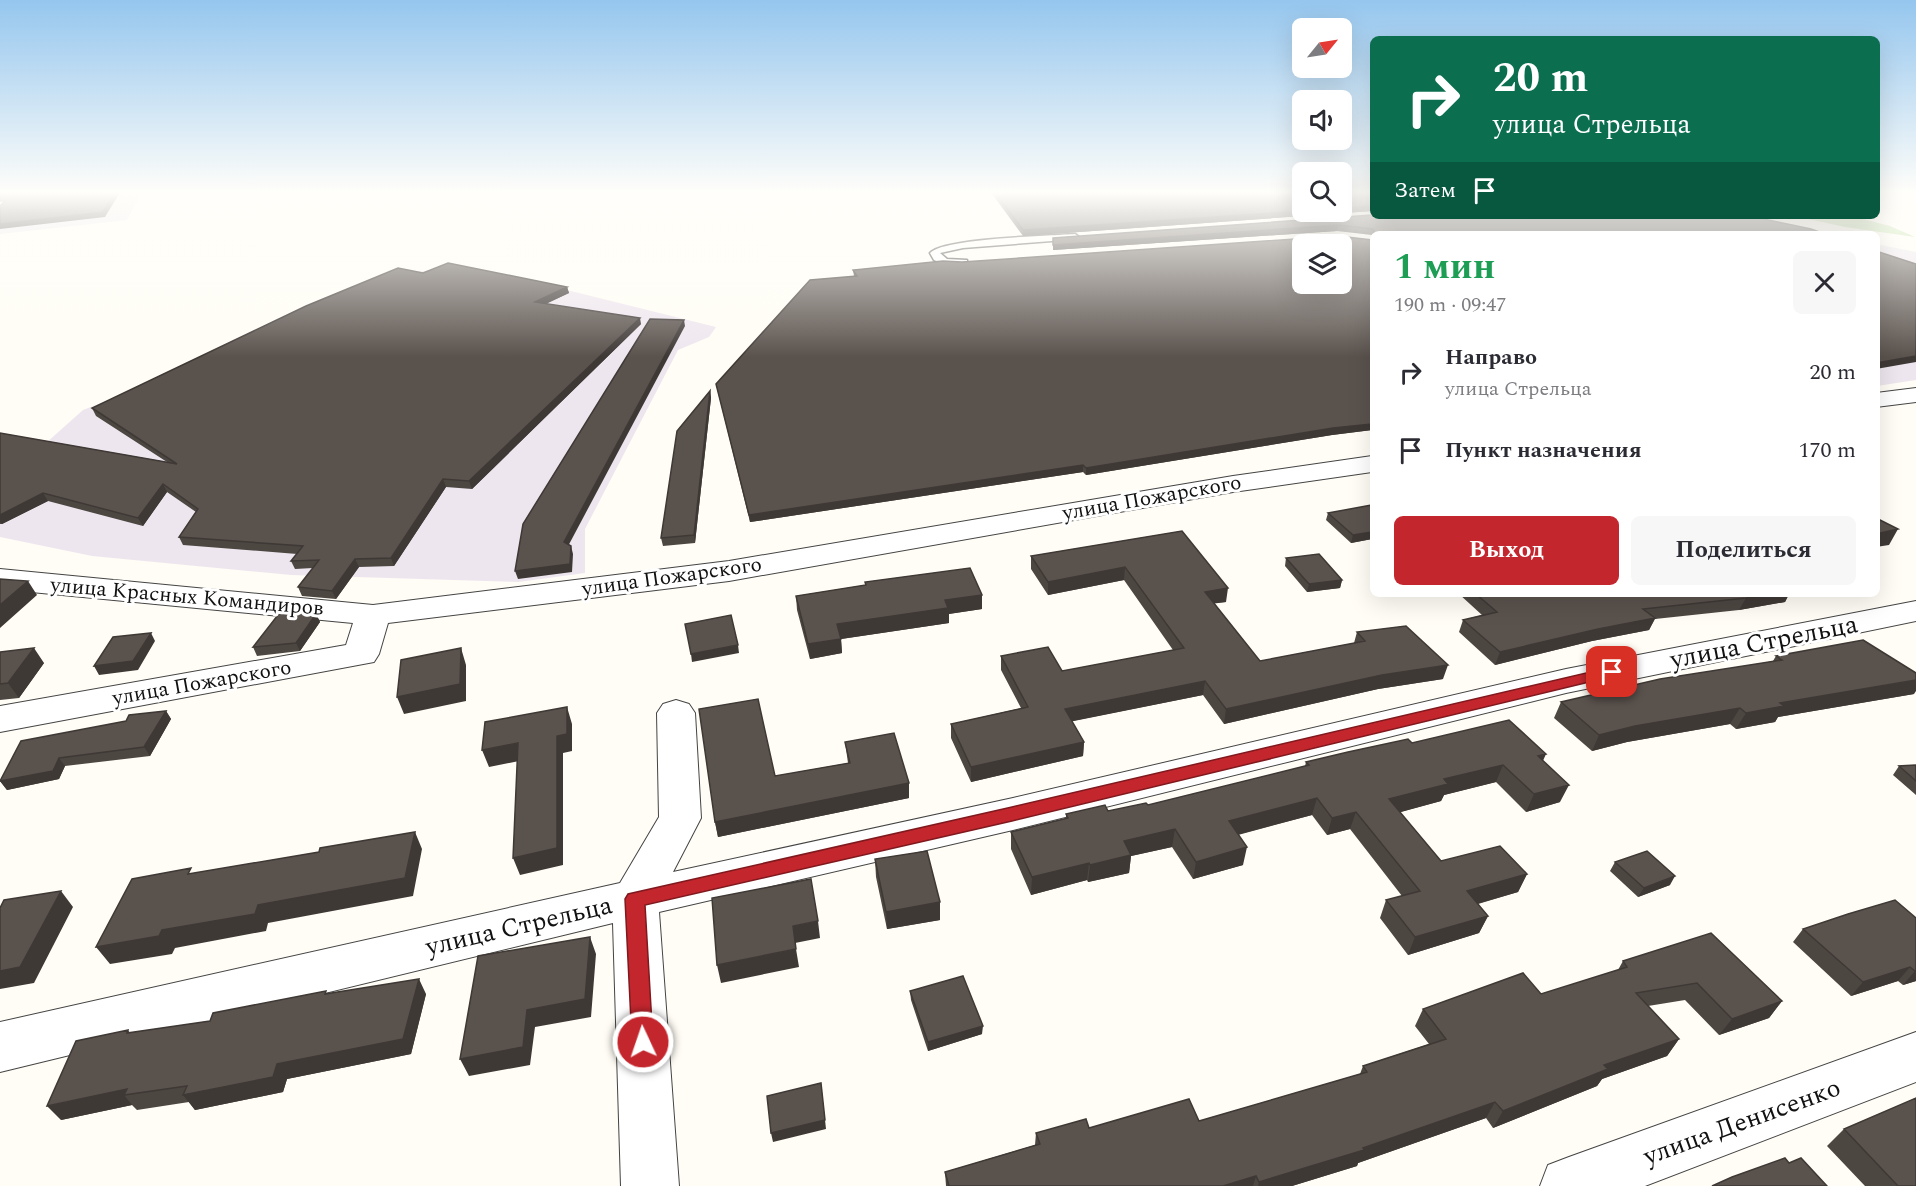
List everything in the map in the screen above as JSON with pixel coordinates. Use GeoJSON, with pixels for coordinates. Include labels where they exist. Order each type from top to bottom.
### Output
{"type":"FeatureCollection","features":[{"type":"Feature","properties":{"kind":"street"},"geometry":{"type":"LineString","coordinates":[[1880,400],[1916,395]]}},
{"type":"Feature","properties":{"kind":"street","name":"улица Пожарского"},"geometry":{"type":"LineString","coordinates":[[0,718],[361,654],[373,615],[729,571],[1233,484],[1370,464]]}},
{"type":"Feature","properties":{"kind":"street","name":"улица Красных Командиров"},"geometry":{"type":"LineString","coordinates":[[0,579],[373,615]]}},
{"type":"Feature","properties":{"kind":"street","name":"улица Стрельца"},"geometry":{"type":"LineString","coordinates":[[0,1047],[635,899],[1001,817],[1566,681],[1916,611]]}},
{"type":"Feature","properties":{"kind":"street"},"geometry":{"type":"LineString","coordinates":[[650,1186],[635,899],[680,818],[676,714]]}},
{"type":"Feature","properties":{"kind":"street","name":"улица Денисенко"},"geometry":{"type":"LineString","coordinates":[[1569,1186],[1916,1057]]}},
{"type":"Feature","properties":{"kind":"lane"},"geometry":{"type":"LineString","coordinates":[[954,246],[938,250],[935,253],[937,258],[946,262],[974,262]]}},
{"type":"Feature","properties":{"kind":"shaded area"},"geometry":{"type":"Polygon","coordinates":[[[1880,246],[1916,252],[1916,380],[1880,386],[1880,246]]]}},
{"type":"Feature","properties":{"kind":"shaded area"},"geometry":{"type":"Polygon","coordinates":[[[449,268],[571,291],[716,327],[709,337],[678,350],[585,529],[585,573],[518,582],[291,575],[92,556],[0,537],[0,484],[83,410],[201,364],[399,274],[449,268]]]}},
{"type":"Feature","properties":{"kind":"building"},"geometry":{"type":"Polygon","coordinates":[[[1188,246],[1292,246],[1292,294],[1352,294],[1352,246],[1370,246],[1370,424],[1333,428],[1086,468],[1083,465],[749,515],[716,384],[810,280],[857,276],[853,270],[943,261],[962,262],[1188,246]]]}},
{"type":"Feature","properties":{"kind":"building"},"geometry":{"type":"Polygon","coordinates":[[[1880,252],[1916,264],[1916,356],[1880,362],[1880,252]]]}},
{"type":"Feature","properties":{"kind":"building"},"geometry":{"type":"Polygon","coordinates":[[[448,263],[567,287],[535,302],[640,318],[469,481],[443,479],[391,558],[355,559],[332,591],[298,587],[319,560],[291,561],[303,546],[179,537],[198,509],[163,484],[138,518],[43,493],[0,515],[0,433],[177,464],[92,408],[306,306],[398,268],[423,273],[448,263]]]}},
{"type":"Feature","properties":{"kind":"building"},"geometry":{"type":"Polygon","coordinates":[[[650,319],[684,320],[564,542],[571,546],[570,564],[515,571],[523,524],[650,319]]]}},
{"type":"Feature","properties":{"kind":"building"},"geometry":{"type":"Polygon","coordinates":[[[710,391],[694,535],[661,538],[677,431],[710,391]]]}},
{"type":"Feature","properties":{"kind":"building"},"geometry":{"type":"Polygon","coordinates":[[[1370,505],[1370,532],[1353,535],[1328,513],[1370,505]]]}},
{"type":"Feature","properties":{"kind":"building"},"geometry":{"type":"Polygon","coordinates":[[[1880,520],[1898,529],[1880,533],[1880,520]]]}},
{"type":"Feature","properties":{"kind":"building"},"geometry":{"type":"Polygon","coordinates":[[[1182,531],[1228,588],[1205,592],[1260,661],[1365,641],[1357,632],[1406,626],[1448,665],[1382,675],[1226,709],[1205,681],[1065,709],[1084,742],[971,767],[951,724],[1028,707],[1001,656],[1048,647],[1062,671],[1184,648],[1125,567],[1048,582],[1031,556],[1182,531]]]}},
{"type":"Feature","properties":{"kind":"building"},"geometry":{"type":"Polygon","coordinates":[[[1319,554],[1342,580],[1309,584],[1286,558],[1319,554]]]}},
{"type":"Feature","properties":{"kind":"building"},"geometry":{"type":"Polygon","coordinates":[[[970,568],[982,595],[945,600],[948,608],[837,624],[841,639],[808,644],[796,596],[866,585],[865,582],[970,568]]]}},
{"type":"Feature","properties":{"kind":"building"},"geometry":{"type":"Polygon","coordinates":[[[0,579],[28,581],[0,605],[0,579]]]}},
{"type":"Feature","properties":{"kind":"building"},"geometry":{"type":"Polygon","coordinates":[[[1480,597],[1752,597],[1643,609],[1655,618],[1500,652],[1463,620],[1497,612],[1480,597]]]}},
{"type":"Feature","properties":{"kind":"building"},"geometry":{"type":"Polygon","coordinates":[[[281,611],[316,614],[296,643],[253,647],[281,611]]]}},
{"type":"Feature","properties":{"kind":"building"},"geometry":{"type":"Polygon","coordinates":[[[731,615],[738,645],[691,654],[685,624],[731,615]]]}},
{"type":"Feature","properties":{"kind":"building"},"geometry":{"type":"Polygon","coordinates":[[[151,633],[133,661],[94,666],[113,637],[151,633]]]}},
{"type":"Feature","properties":{"kind":"building"},"geometry":{"type":"Polygon","coordinates":[[[1863,640],[1916,673],[1916,680],[1780,703],[1784,706],[1746,713],[1740,708],[1635,726],[1599,735],[1561,702],[1660,679],[1782,660],[1776,656],[1863,640]]]}},
{"type":"Feature","properties":{"kind":"building"},"geometry":{"type":"Polygon","coordinates":[[[34,648],[8,683],[0,684],[0,652],[34,648]]]}},
{"type":"Feature","properties":{"kind":"building"},"geometry":{"type":"Polygon","coordinates":[[[461,648],[460,684],[397,697],[401,660],[461,648]]]}},
{"type":"Feature","properties":{"kind":"building"},"geometry":{"type":"Polygon","coordinates":[[[758,699],[775,776],[850,763],[845,742],[894,733],[909,783],[715,822],[699,709],[758,699]]]}},
{"type":"Feature","properties":{"kind":"building"},"geometry":{"type":"Polygon","coordinates":[[[567,707],[567,734],[557,736],[557,848],[513,858],[518,743],[482,750],[485,722],[567,707]]]}},
{"type":"Feature","properties":{"kind":"building"},"geometry":{"type":"Polygon","coordinates":[[[166,711],[144,747],[59,758],[53,771],[0,781],[21,741],[126,721],[129,715],[166,711]]]}},
{"type":"Feature","properties":{"kind":"building"},"geometry":{"type":"Polygon","coordinates":[[[1509,720],[1546,754],[1538,756],[1569,785],[1534,794],[1503,765],[1444,779],[1448,784],[1389,799],[1441,861],[1500,846],[1527,874],[1467,891],[1488,916],[1415,937],[1386,900],[1420,891],[1356,812],[1332,818],[1317,798],[1229,821],[1247,847],[1196,862],[1175,829],[1124,841],[1131,855],[1032,877],[1011,832],[1068,818],[1066,814],[1105,805],[1108,811],[1146,803],[1148,805],[1309,765],[1306,762],[1348,752],[1408,739],[1412,743],[1509,720]]]}},
{"type":"Feature","properties":{"kind":"building"},"geometry":{"type":"Polygon","coordinates":[[[1916,765],[1916,781],[1899,766],[1916,765]]]}},
{"type":"Feature","properties":{"kind":"building"},"geometry":{"type":"Polygon","coordinates":[[[415,832],[405,878],[258,905],[255,914],[162,930],[159,936],[96,947],[132,879],[191,868],[188,874],[319,852],[320,848],[415,832]]]}},
{"type":"Feature","properties":{"kind":"building"},"geometry":{"type":"Polygon","coordinates":[[[927,851],[940,902],[886,912],[875,859],[927,851]]]}},
{"type":"Feature","properties":{"kind":"building"},"geometry":{"type":"Polygon","coordinates":[[[1647,851],[1675,876],[1644,888],[1615,862],[1647,851]]]}},
{"type":"Feature","properties":{"kind":"building"},"geometry":{"type":"Polygon","coordinates":[[[811,879],[818,921],[793,926],[796,949],[717,965],[712,898],[811,879]]]}},
{"type":"Feature","properties":{"kind":"building"},"geometry":{"type":"Polygon","coordinates":[[[61,891],[20,967],[0,971],[0,908],[4,900],[61,891]]]}},
{"type":"Feature","properties":{"kind":"building"},"geometry":{"type":"Polygon","coordinates":[[[1895,900],[1916,918],[1916,971],[1910,967],[1863,982],[1803,929],[1848,914],[1895,900]]]}},
{"type":"Feature","properties":{"kind":"building"},"geometry":{"type":"Polygon","coordinates":[[[1711,933],[1782,1001],[1732,1019],[1697,983],[1636,993],[1679,1039],[1604,1065],[1608,1069],[1503,1111],[1495,1102],[1363,1148],[1364,1150],[1259,1182],[1256,1176],[1223,1186],[949,1186],[945,1172],[1040,1144],[1036,1133],[1086,1119],[1089,1128],[1189,1099],[1199,1121],[1367,1072],[1363,1066],[1446,1039],[1423,1009],[1523,973],[1541,994],[1627,967],[1623,961],[1711,933]]]}},
{"type":"Feature","properties":{"kind":"building"},"geometry":{"type":"Polygon","coordinates":[[[590,937],[585,999],[527,1010],[523,1047],[460,1059],[478,956],[590,937]]]}},
{"type":"Feature","properties":{"kind":"building"},"geometry":{"type":"Polygon","coordinates":[[[963,976],[983,1026],[928,1042],[910,991],[963,976]]]}},
{"type":"Feature","properties":{"kind":"building"},"geometry":{"type":"Polygon","coordinates":[[[419,979],[403,1039],[277,1064],[273,1077],[183,1095],[187,1086],[124,1095],[127,1089],[47,1106],[76,1041],[128,1030],[127,1033],[210,1021],[213,1013],[326,991],[325,994],[419,979]]]}},
{"type":"Feature","properties":{"kind":"building"},"geometry":{"type":"Polygon","coordinates":[[[821,1083],[825,1120],[771,1133],[767,1096],[821,1083]]]}},
{"type":"Feature","properties":{"kind":"building"},"geometry":{"type":"Polygon","coordinates":[[[1916,1098],[1916,1186],[1898,1186],[1844,1129],[1916,1098]]]}},
{"type":"Feature","properties":{"kind":"building"},"geometry":{"type":"Polygon","coordinates":[[[1785,1158],[1789,1163],[1801,1158],[1827,1186],[1712,1186],[1732,1177],[1785,1158]]]}},
{"type":"Feature","properties":{"kind":"route"},"geometry":{"type":"LineString","coordinates":[[643,1042],[635,899],[1012,814],[1566,681],[1612,672]]}}]}
